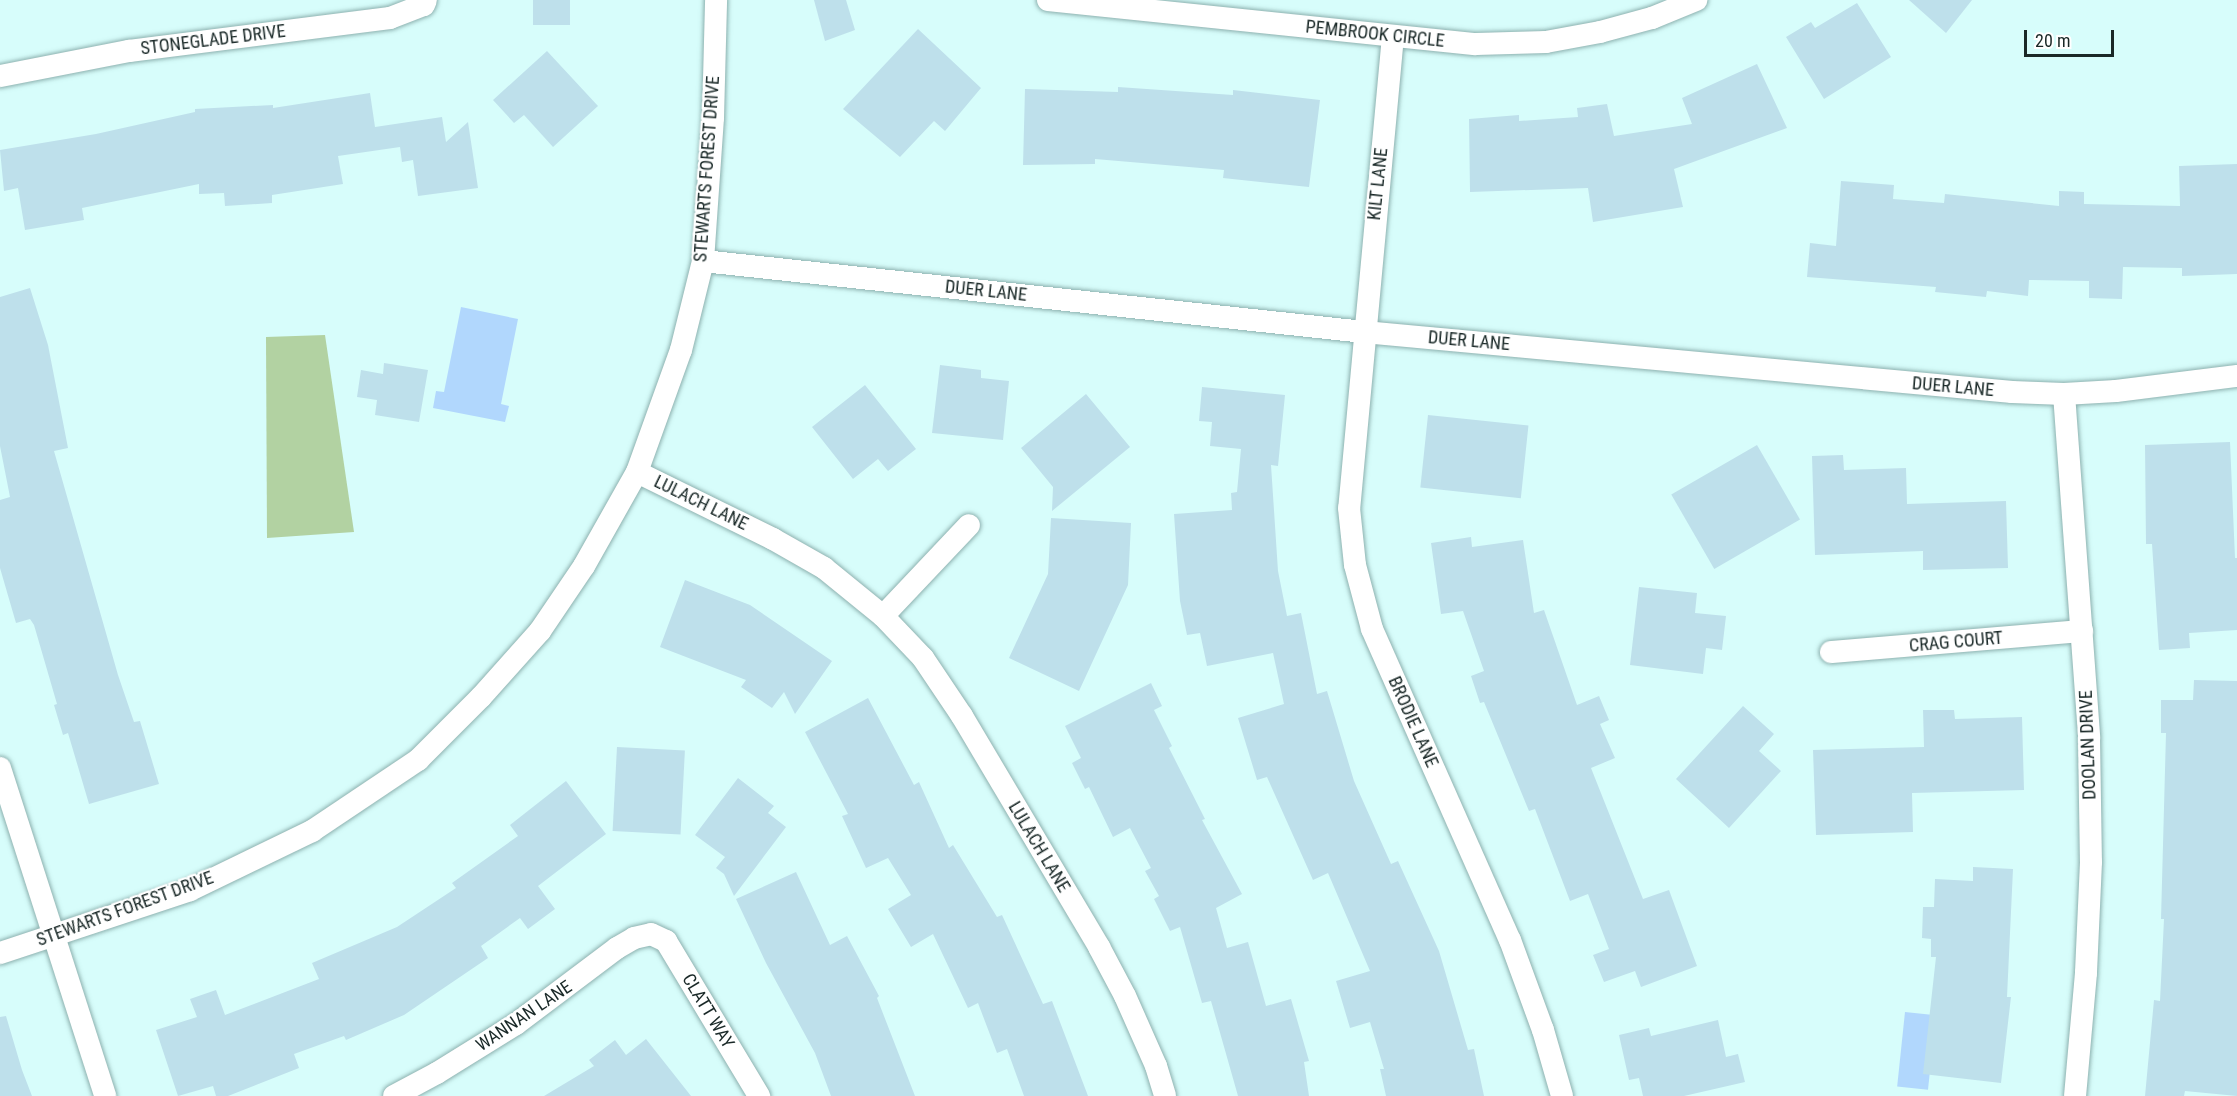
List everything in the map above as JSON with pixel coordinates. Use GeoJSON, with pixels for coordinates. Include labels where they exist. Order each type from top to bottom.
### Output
{"type":"FeatureCollection","features":[{"type":"Feature","properties":{"kind":"street","name":"STEWARTS FOREST DRIVE"},"geometry":{"type":"LineString","coordinates":[[0,953],[190,890],[302,836],[418,760],[481,698],[540,631],[584,566],[637,472],[681,350],[703,261],[713,118],[716,0]]}},
{"type":"Feature","properties":{"kind":"street","name":"PEMBROOK CIRCLE"},"geometry":{"type":"LineString","coordinates":[[1048,0],[1476,44],[1546,42],[1652,18],[1696,0]]}},
{"type":"Feature","properties":{"kind":"street","name":"STONEGLADE DRIVE"},"geometry":{"type":"LineString","coordinates":[[0,76],[129,51],[390,18],[425,2]]}},
{"type":"Feature","properties":{"kind":"street","name":"KILT LANE"},"geometry":{"type":"LineString","coordinates":[[1364,332],[1393,36]]}},
{"type":"Feature","properties":{"kind":"street","name":"DUER LANE"},"geometry":{"type":"LineString","coordinates":[[703,261],[1364,332],[2012,392],[2064,394],[2175,385],[2237,376]]}},
{"type":"Feature","properties":{"kind":"street","name":"BRODIE LANE"},"geometry":{"type":"LineString","coordinates":[[1364,332],[1349,508],[1355,565],[1369,619],[1510,940],[1543,1030],[1562,1096]]}},
{"type":"Feature","properties":{"kind":"street","name":"DOOLAN DRIVE"},"geometry":{"type":"LineString","coordinates":[[2064,394],[2089,738],[2091,862],[2086,973],[2075,1096]]}},
{"type":"Feature","properties":{"kind":"street","name":"LULACH LANE"},"geometry":{"type":"LineString","coordinates":[[637,472],[772,538],[824,568],[883,616],[923,658],[962,716],[1093,937],[1125,996],[1156,1066],[1165,1096]]}},
{"type":"Feature","properties":{"kind":"street"},"geometry":{"type":"LineString","coordinates":[[883,616],[969,525]]}},
{"type":"Feature","properties":{"kind":"street","name":"CRAG COURT"},"geometry":{"type":"LineString","coordinates":[[1830,652],[2082,631]]}},
{"type":"Feature","properties":{"kind":"street"},"geometry":{"type":"LineString","coordinates":[[0,768],[56,935],[105,1096]]}},
{"type":"Feature","properties":{"kind":"street","name":"WANNAN LANE"},"geometry":{"type":"LineString","coordinates":[[394,1096],[437,1073],[516,1024],[617,948],[634,938],[651,934]]}},
{"type":"Feature","properties":{"kind":"street","name":"CLATT WAY"},"geometry":{"type":"LineString","coordinates":[[651,934],[666,941],[759,1096]]}},
{"type":"Feature","properties":{"kind":"green space"},"geometry":{"type":"Polygon","coordinates":[[[325,335],[354,532],[267,538],[266,337],[325,335]]]}},
{"type":"Feature","properties":{"kind":"water"},"geometry":{"type":"Polygon","coordinates":[[[461,307],[518,319],[501,404],[509,406],[505,422],[433,408],[436,391],[444,392],[461,307]]]}},
{"type":"Feature","properties":{"kind":"water"},"geometry":{"type":"Polygon","coordinates":[[[1905,1012],[1936,1015],[1928,1090],[1897,1087],[1905,1012]]]}},
{"type":"Feature","properties":{"kind":"building"},"geometry":{"type":"Polygon","coordinates":[[[533,0],[570,0],[570,25],[533,25],[533,0]]]}},
{"type":"Feature","properties":{"kind":"building"},"geometry":{"type":"Polygon","coordinates":[[[814,0],[846,0],[855,30],[825,41],[814,0]]]}},
{"type":"Feature","properties":{"kind":"building"},"geometry":{"type":"Polygon","coordinates":[[[1909,0],[1972,0],[1946,33],[1909,0]]]}},
{"type":"Feature","properties":{"kind":"building"},"geometry":{"type":"Polygon","coordinates":[[[1857,3],[1891,57],[1824,99],[1786,37],[1811,22],[1815,28],[1857,3]]]}},
{"type":"Feature","properties":{"kind":"building"},"geometry":{"type":"Polygon","coordinates":[[[918,29],[981,88],[945,131],[934,121],[900,157],[843,109],[918,29]]]}},
{"type":"Feature","properties":{"kind":"building"},"geometry":{"type":"Polygon","coordinates":[[[547,51],[598,106],[553,147],[524,115],[514,123],[493,100],[547,51]]]}},
{"type":"Feature","properties":{"kind":"building"},"geometry":{"type":"Polygon","coordinates":[[[1757,64],[1787,128],[1674,169],[1683,207],[1593,222],[1588,188],[1470,192],[1469,119],[1519,115],[1519,121],[1578,117],[1577,108],[1607,104],[1614,136],[1692,124],[1682,98],[1757,64]]]}},
{"type":"Feature","properties":{"kind":"building"},"geometry":{"type":"Polygon","coordinates":[[[1118,87],[1233,95],[1233,90],[1320,100],[1309,187],[1223,178],[1224,170],[1095,159],[1095,164],[1023,165],[1025,89],[1118,92],[1118,87]]]}},
{"type":"Feature","properties":{"kind":"building"},"geometry":{"type":"Polygon","coordinates":[[[370,93],[375,127],[442,117],[446,142],[468,122],[478,188],[418,196],[413,160],[402,162],[400,147],[338,156],[343,184],[272,195],[272,203],[225,206],[224,193],[199,194],[199,184],[82,208],[84,220],[25,230],[18,188],[4,191],[0,150],[96,134],[195,112],[195,109],[273,105],[273,108],[370,93]]]}},
{"type":"Feature","properties":{"kind":"building"},"geometry":{"type":"Polygon","coordinates":[[[2237,164],[2237,274],[2182,276],[2182,268],[2123,267],[2122,299],[2089,298],[2089,281],[2029,280],[2028,296],[1987,291],[1986,297],[1935,292],[1936,287],[1807,277],[1810,243],[1836,246],[1841,181],[1894,185],[1893,199],[1944,203],[1945,194],[2059,206],[2059,191],[2084,192],[2084,204],[2180,206],[2179,166],[2237,164]]]}},
{"type":"Feature","properties":{"kind":"building"},"geometry":{"type":"Polygon","coordinates":[[[30,288],[48,345],[68,448],[54,451],[118,675],[134,722],[140,721],[159,784],[89,804],[68,733],[63,735],[54,705],[57,704],[34,625],[30,619],[16,623],[0,568],[0,500],[10,497],[0,446],[0,297],[30,288]]]}},
{"type":"Feature","properties":{"kind":"building"},"geometry":{"type":"Polygon","coordinates":[[[384,363],[428,370],[419,422],[375,415],[377,400],[357,397],[361,370],[383,374],[384,363]]]}},
{"type":"Feature","properties":{"kind":"building"},"geometry":{"type":"Polygon","coordinates":[[[940,365],[981,370],[981,378],[1009,381],[1003,440],[932,433],[940,365]]]}},
{"type":"Feature","properties":{"kind":"building"},"geometry":{"type":"Polygon","coordinates":[[[865,385],[916,449],[888,471],[878,459],[853,479],[812,427],[865,385]]]}},
{"type":"Feature","properties":{"kind":"building"},"geometry":{"type":"Polygon","coordinates":[[[1202,387],[1285,395],[1278,466],[1271,465],[1278,571],[1287,616],[1301,613],[1317,694],[1327,691],[1354,781],[1391,864],[1398,861],[1439,951],[1468,1050],[1474,1049],[1484,1096],[1386,1096],[1380,1069],[1384,1069],[1370,1022],[1350,1028],[1336,981],[1370,971],[1328,873],[1313,880],[1267,777],[1257,780],[1238,718],[1284,704],[1273,653],[1207,666],[1200,633],[1187,635],[1180,601],[1174,514],[1232,510],[1231,493],[1237,492],[1241,449],[1210,446],[1212,422],[1199,421],[1202,387]]]}},
{"type":"Feature","properties":{"kind":"building"},"geometry":{"type":"Polygon","coordinates":[[[1086,394],[1130,447],[1052,511],[1053,487],[1021,448],[1086,394]]]}},
{"type":"Feature","properties":{"kind":"building"},"geometry":{"type":"Polygon","coordinates":[[[1428,415],[1528,426],[1521,498],[1420,488],[1428,415]]]}},
{"type":"Feature","properties":{"kind":"building"},"geometry":{"type":"Polygon","coordinates":[[[2230,442],[2235,558],[2237,558],[2237,630],[2189,633],[2190,648],[2159,650],[2152,544],[2146,544],[2145,445],[2230,442]]]}},
{"type":"Feature","properties":{"kind":"building"},"geometry":{"type":"Polygon","coordinates":[[[1757,445],[1800,519],[1714,569],[1671,494],[1757,445]]]}},
{"type":"Feature","properties":{"kind":"building"},"geometry":{"type":"Polygon","coordinates":[[[1843,455],[1844,470],[1906,468],[1907,504],[2006,501],[2008,568],[1923,570],[1923,551],[1815,555],[1812,456],[1843,455]]]}},
{"type":"Feature","properties":{"kind":"building"},"geometry":{"type":"Polygon","coordinates":[[[1051,518],[1131,523],[1128,585],[1079,691],[1009,658],[1048,574],[1051,518]]]}},
{"type":"Feature","properties":{"kind":"building"},"geometry":{"type":"Polygon","coordinates":[[[1471,537],[1472,547],[1523,540],[1534,613],[1544,610],[1577,705],[1599,696],[1609,720],[1600,724],[1615,758],[1591,768],[1643,899],[1669,890],[1697,966],[1641,987],[1635,971],[1604,982],[1593,955],[1609,949],[1588,894],[1570,901],[1535,809],[1529,811],[1484,702],[1480,703],[1471,676],[1484,671],[1463,611],[1441,614],[1431,543],[1471,537]]]}},
{"type":"Feature","properties":{"kind":"building"},"geometry":{"type":"Polygon","coordinates":[[[685,580],[750,605],[832,661],[795,714],[784,692],[772,708],[741,687],[746,680],[660,647],[685,580]]]}},
{"type":"Feature","properties":{"kind":"building"},"geometry":{"type":"Polygon","coordinates":[[[1639,587],[1697,593],[1695,613],[1726,616],[1722,650],[1706,648],[1703,674],[1630,665],[1639,587]]]}},
{"type":"Feature","properties":{"kind":"building"},"geometry":{"type":"Polygon","coordinates":[[[2194,680],[2237,681],[2237,1096],[2185,1091],[2184,1096],[2145,1096],[2154,1000],[2160,1001],[2164,919],[2161,919],[2166,733],[2161,733],[2161,700],[2193,700],[2194,680]]]}},
{"type":"Feature","properties":{"kind":"building"},"geometry":{"type":"Polygon","coordinates":[[[1151,683],[1162,706],[1154,710],[1172,746],[1169,748],[1205,819],[1202,820],[1242,894],[1216,908],[1227,948],[1248,942],[1266,1006],[1291,999],[1309,1061],[1304,1062],[1309,1096],[1238,1096],[1211,1001],[1202,1003],[1180,927],[1170,931],[1154,899],[1159,896],[1145,871],[1151,868],[1130,828],[1113,837],[1089,787],[1085,789],[1072,763],[1081,758],[1065,726],[1151,683]]]}},
{"type":"Feature","properties":{"kind":"building"},"geometry":{"type":"Polygon","coordinates":[[[868,698],[914,785],[919,782],[949,848],[953,845],[997,917],[1002,915],[1043,1004],[1052,1001],[1088,1096],[1024,1096],[1007,1049],[997,1053],[978,1003],[968,1008],[933,934],[911,947],[888,909],[911,895],[888,858],[866,868],[842,816],[848,814],[805,732],[868,698]]]}},
{"type":"Feature","properties":{"kind":"building"},"geometry":{"type":"Polygon","coordinates":[[[1743,706],[1774,734],[1759,751],[1781,771],[1729,828],[1676,779],[1743,706]]]}},
{"type":"Feature","properties":{"kind":"building"},"geometry":{"type":"Polygon","coordinates":[[[1923,710],[1954,710],[1955,719],[2022,717],[2024,790],[1912,793],[1913,832],[1816,835],[1813,750],[1924,747],[1923,710]]]}},
{"type":"Feature","properties":{"kind":"building"},"geometry":{"type":"Polygon","coordinates":[[[617,747],[685,751],[681,834],[613,831],[617,747]]]}},
{"type":"Feature","properties":{"kind":"building"},"geometry":{"type":"Polygon","coordinates":[[[738,778],[774,806],[768,813],[786,827],[734,896],[724,874],[716,868],[725,857],[695,835],[738,778]]]}},
{"type":"Feature","properties":{"kind":"building"},"geometry":{"type":"Polygon","coordinates":[[[566,781],[606,834],[538,886],[555,909],[528,929],[520,918],[481,946],[488,958],[404,1015],[346,1040],[344,1036],[294,1054],[299,1068],[228,1096],[216,1096],[213,1086],[178,1096],[156,1030],[197,1017],[190,999],[216,990],[225,1015],[319,979],[312,963],[397,927],[456,888],[452,883],[518,836],[510,825],[566,781]]]}},
{"type":"Feature","properties":{"kind":"building"},"geometry":{"type":"Polygon","coordinates":[[[1973,867],[2013,869],[2007,997],[2011,997],[2001,1083],[1923,1074],[1936,957],[1931,957],[1931,939],[1922,938],[1923,907],[1934,907],[1935,879],[1973,881],[1973,867]]]}},
{"type":"Feature","properties":{"kind":"building"},"geometry":{"type":"Polygon","coordinates":[[[796,872],[830,945],[847,936],[879,996],[877,998],[915,1096],[831,1096],[815,1053],[766,963],[736,899],[796,872]]]}},
{"type":"Feature","properties":{"kind":"building"},"geometry":{"type":"Polygon","coordinates":[[[6,1016],[32,1096],[0,1096],[0,1017],[6,1016]]]}},
{"type":"Feature","properties":{"kind":"building"},"geometry":{"type":"Polygon","coordinates":[[[1718,1020],[1726,1057],[1738,1054],[1745,1082],[1684,1096],[1643,1096],[1639,1078],[1629,1080],[1619,1035],[1649,1028],[1651,1036],[1718,1020]]]}},
{"type":"Feature","properties":{"kind":"building"},"geometry":{"type":"Polygon","coordinates":[[[646,1039],[691,1096],[544,1096],[594,1066],[589,1060],[615,1040],[626,1055],[646,1039]]]}}]}
